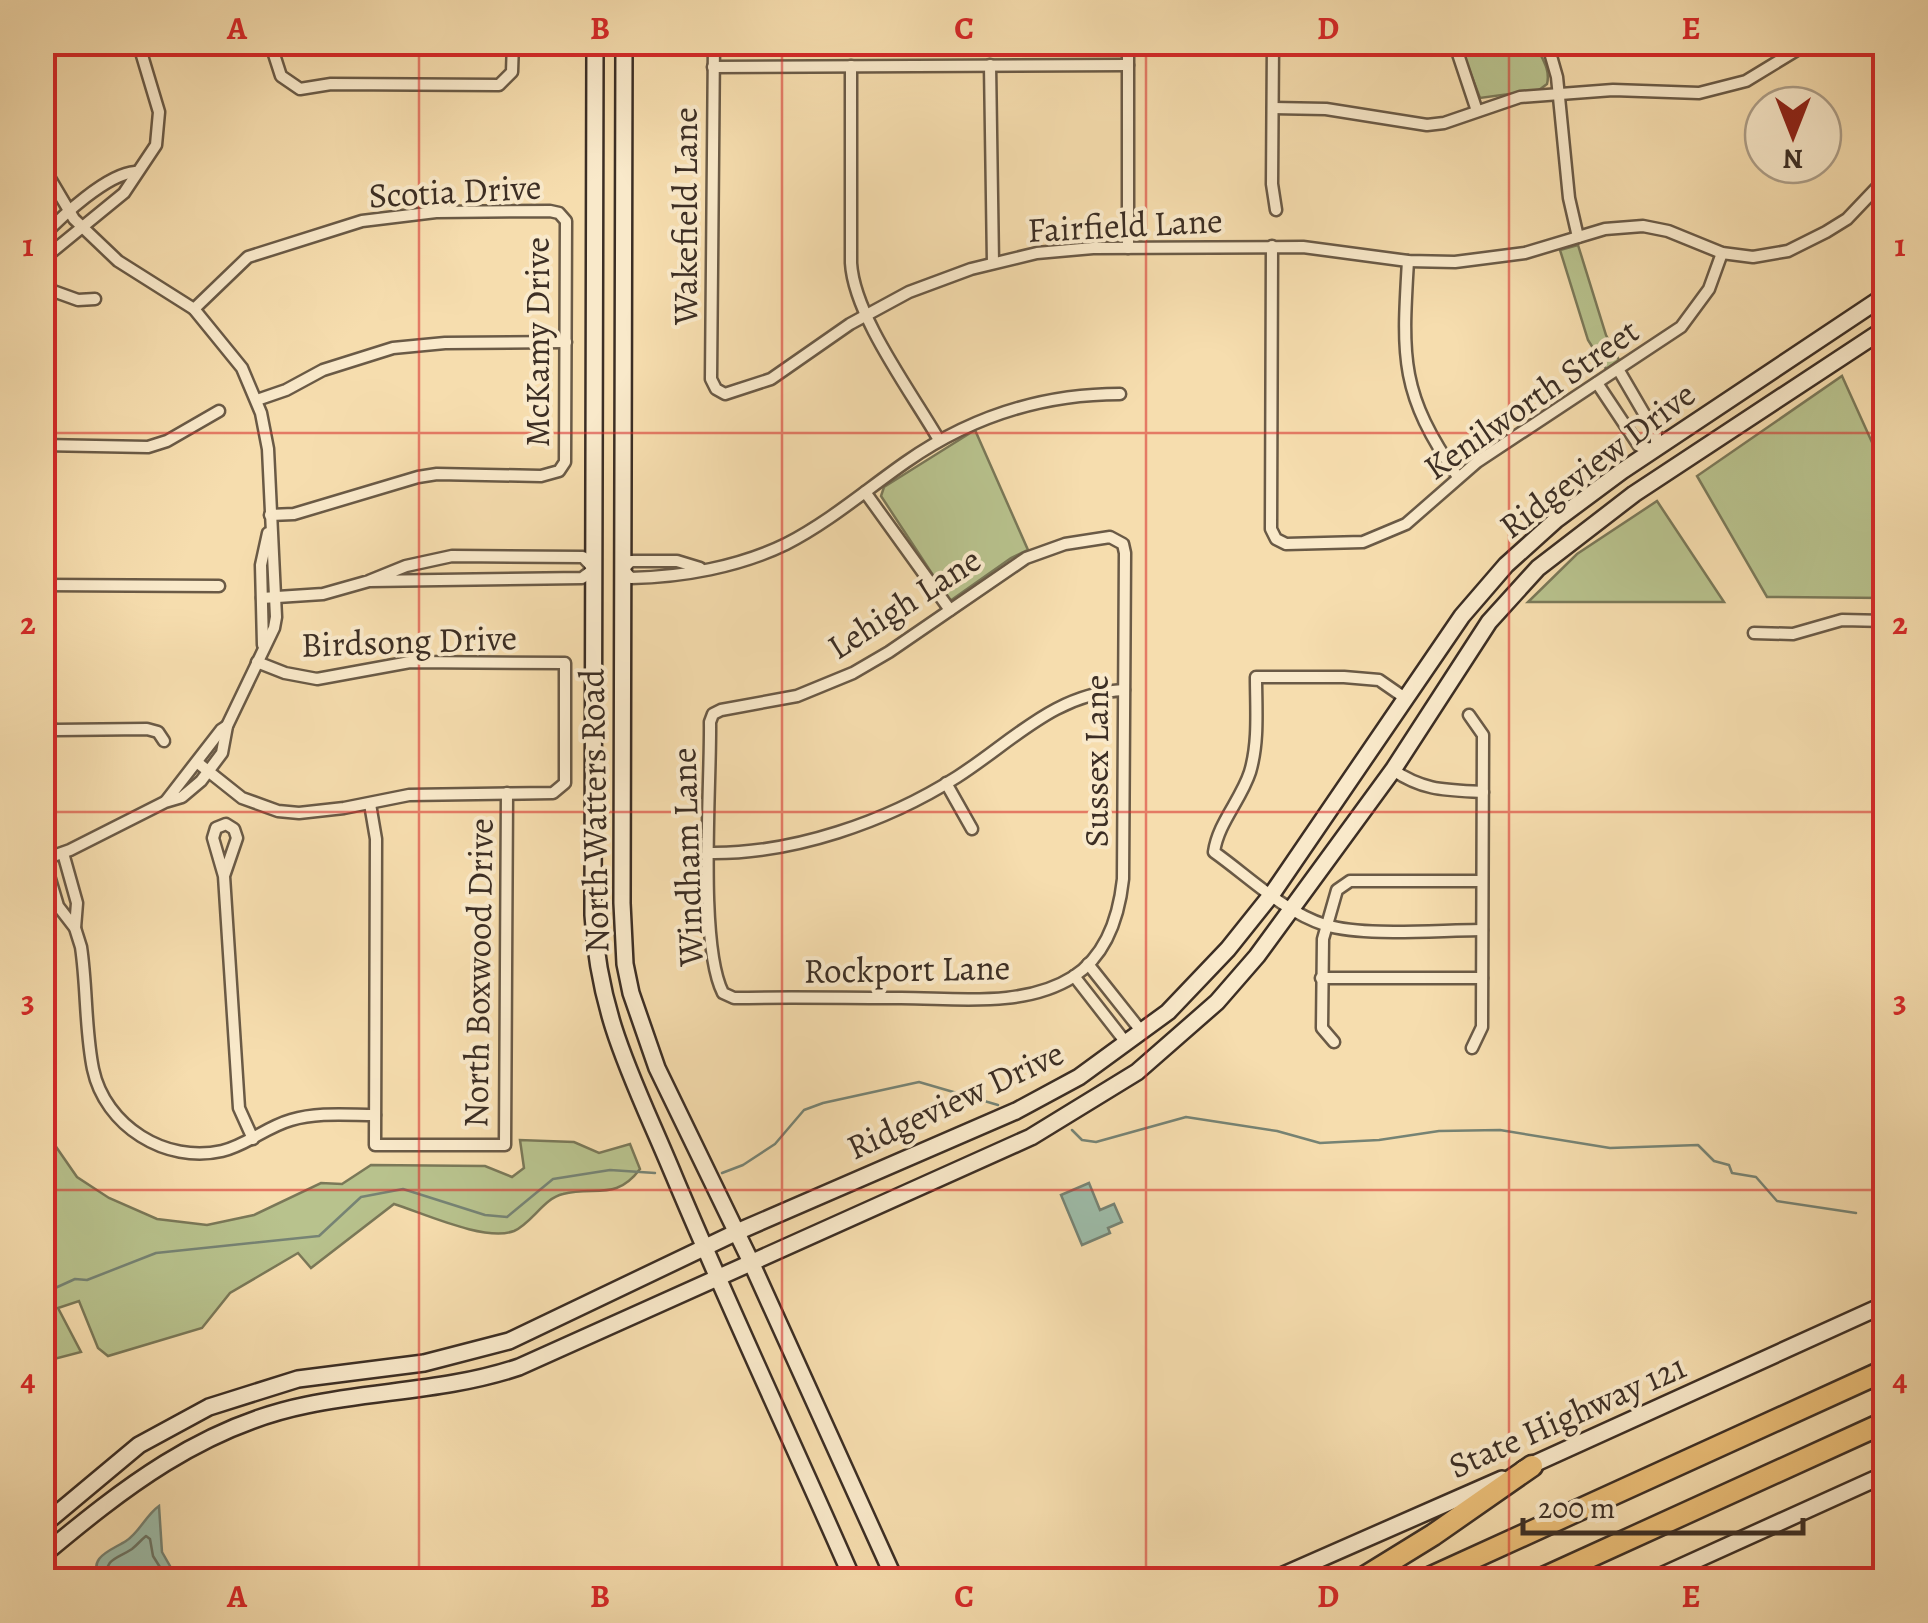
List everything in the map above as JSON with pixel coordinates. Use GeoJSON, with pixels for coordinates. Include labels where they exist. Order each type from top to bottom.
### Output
{"type":"FeatureCollection","features":[{"type":"Feature","properties":{"kind":"highway"},"geometry":{"type":"LineString","coordinates":[[1425,1580],[1886,1370]]}},
{"type":"Feature","properties":{"kind":"highway"},"geometry":{"type":"LineString","coordinates":[[1539,1580],[1886,1422]]}},
{"type":"Feature","properties":{"kind":"highway"},"geometry":{"type":"LineString","coordinates":[[1360,1580],[1532,1466]]}},
{"type":"Feature","properties":{"kind":"main road","name":"North Watters Road"},"geometry":{"type":"LineString","coordinates":[[595,42],[593,916],[600,981],[622,1059],[716,1280],[853,1580]]}},
{"type":"Feature","properties":{"kind":"main road","name":"North Watters Road"},"geometry":{"type":"LineString","coordinates":[[624,42],[625,964],[657,1068],[751,1262],[895,1580]]}},
{"type":"Feature","properties":{"kind":"main road","name":"Ridgeview Drive"},"geometry":{"type":"LineString","coordinates":[[42,1526],[138,1445],[234,1397],[298,1378],[465,1354],[533,1331],[737,1232],[1016,1111],[1080,1077],[1168,1012],[1216,962],[1272,894],[1462,616],[1506,565],[1556,520],[1886,295]]}},
{"type":"Feature","properties":{"kind":"main road","name":"Ridgeview Drive"},"geometry":{"type":"LineString","coordinates":[[42,1556],[122,1489],[190,1447],[243,1423],[321,1402],[472,1382],[526,1363],[1031,1137],[1137,1072],[1217,1002],[1294,909],[1489,622],[1538,568],[1588,526],[1669,470],[1886,328]]}},
{"type":"Feature","properties":{"kind":"main road"},"geometry":{"type":"LineString","coordinates":[[1656,450],[1669,470]]}},
{"type":"Feature","properties":{"kind":"main road"},"geometry":{"type":"LineString","coordinates":[[594,569],[623,569]]}},
{"type":"Feature","properties":{"kind":"main road"},"geometry":{"type":"LineString","coordinates":[[1137,1072],[1148,1046],[1142,1032]]}},
{"type":"Feature","properties":{"kind":"main road"},"geometry":{"type":"LineString","coordinates":[[1016,1111],[1031,1137]]}},
{"type":"Feature","properties":{"kind":"main road","name":"State Highway 121"},"geometry":{"type":"LineString","coordinates":[[1272,1580],[1886,1304]]}},
{"type":"Feature","properties":{"kind":"main road"},"geometry":{"type":"LineString","coordinates":[[465,1354],[472,1382]]}},
{"type":"Feature","properties":{"kind":"main road"},"geometry":{"type":"LineString","coordinates":[[234,1397],[243,1423]]}},
{"type":"Feature","properties":{"kind":"main road"},"geometry":{"type":"LineString","coordinates":[[807,1475],[840,1463]]}},
{"type":"Feature","properties":{"kind":"main road"},"geometry":{"type":"LineString","coordinates":[[1652,1580],[1886,1474]]}},
{"type":"Feature","properties":{"kind":"main road"},"geometry":{"type":"LineString","coordinates":[[817,1498],[850,1486]]}},
{"type":"Feature","properties":{"kind":"street"},"geometry":{"type":"LineString","coordinates":[[42,260],[124,193],[134,172],[156,145],[160,123],[157,102],[138,42]]}},
{"type":"Feature","properties":{"kind":"street"},"geometry":{"type":"LineString","coordinates":[[270,42],[281,76],[293,87],[492,86],[507,80],[514,66],[513,42]]}},
{"type":"Feature","properties":{"kind":"street","name":"Wakefield Lane"},"geometry":{"type":"LineString","coordinates":[[714,42],[711,380],[716,389]]}},
{"type":"Feature","properties":{"kind":"street"},"geometry":{"type":"LineString","coordinates":[[1128,42],[1128,248]]}},
{"type":"Feature","properties":{"kind":"street"},"geometry":{"type":"LineString","coordinates":[[1273,42],[1272,184],[1276,210]]}},
{"type":"Feature","properties":{"kind":"street"},"geometry":{"type":"LineString","coordinates":[[1454,42],[1476,111]]}},
{"type":"Feature","properties":{"kind":"street"},"geometry":{"type":"LineString","coordinates":[[1547,42],[1559,95],[1568,198],[1578,237]]}},
{"type":"Feature","properties":{"kind":"street"},"geometry":{"type":"LineString","coordinates":[[1273,108],[1326,109],[1427,125],[1444,123],[1506,100],[1613,90],[1713,91],[1746,81],[1810,42]]}},
{"type":"Feature","properties":{"kind":"street"},"geometry":{"type":"LineString","coordinates":[[714,67],[1128,64]]}},
{"type":"Feature","properties":{"kind":"street"},"geometry":{"type":"LineString","coordinates":[[990,65],[992,263]]}},
{"type":"Feature","properties":{"kind":"street"},"geometry":{"type":"LineString","coordinates":[[851,66],[854,286],[866,314],[939,440]]}},
{"type":"Feature","properties":{"kind":"street"},"geometry":{"type":"LineString","coordinates":[[42,165],[81,226],[118,262],[194,309],[235,357],[257,400],[268,449],[276,598],[274,628],[227,726],[226,744],[208,771],[182,797],[43,859],[58,906],[75,928]]}},
{"type":"Feature","properties":{"kind":"street"},"geometry":{"type":"LineString","coordinates":[[42,237],[116,177],[134,172]]}},
{"type":"Feature","properties":{"kind":"street"},"geometry":{"type":"LineString","coordinates":[[1722,253],[1770,255],[1803,245],[1847,218],[1886,178]]}},
{"type":"Feature","properties":{"kind":"street","name":"Scotia Drive"},"geometry":{"type":"LineString","coordinates":[[194,309],[248,257],[362,221],[436,212],[550,212],[564,216]]}},
{"type":"Feature","properties":{"kind":"street","name":"McKamy Drive"},"geometry":{"type":"LineString","coordinates":[[270,521],[437,474],[541,476],[559,470],[565,462],[568,226],[564,216]]}},
{"type":"Feature","properties":{"kind":"street","name":"Fairfield Lane"},"geometry":{"type":"LineString","coordinates":[[716,389],[725,394],[771,379],[866,314],[928,284],[992,263],[1058,250],[1272,246],[1322,248],[1408,261],[1489,259],[1617,227],[1643,226],[1668,231],[1722,253]]}},
{"type":"Feature","properties":{"kind":"street","name":"Kenilworth Street"},"geometry":{"type":"LineString","coordinates":[[1272,246],[1271,528],[1276,539],[1286,544],[1352,544],[1377,538],[1413,519],[1458,476],[1670,335],[1693,315],[1709,289],[1722,253]]}},
{"type":"Feature","properties":{"kind":"street"},"geometry":{"type":"LineString","coordinates":[[1408,261],[1408,380],[1426,430],[1458,476]]}},
{"type":"Feature","properties":{"kind":"street"},"geometry":{"type":"LineString","coordinates":[[42,288],[78,300],[95,299]]}},
{"type":"Feature","properties":{"kind":"street"},"geometry":{"type":"LineString","coordinates":[[257,400],[323,370],[393,348],[446,343],[566,342]]}},
{"type":"Feature","properties":{"kind":"street"},"geometry":{"type":"LineString","coordinates":[[1598,383],[1639,446],[1656,450],[1656,434],[1618,369]]}},
{"type":"Feature","properties":{"kind":"street"},"geometry":{"type":"LineString","coordinates":[[623,569],[631,578],[676,577],[776,548],[810,530],[939,440],[1022,406],[1080,395],[1120,394]]}},
{"type":"Feature","properties":{"kind":"street"},"geometry":{"type":"LineString","coordinates":[[42,445],[148,446],[167,440],[219,411]]}},
{"type":"Feature","properties":{"kind":"street"},"geometry":{"type":"LineString","coordinates":[[865,492],[950,610]]}},
{"type":"Feature","properties":{"kind":"street"},"geometry":{"type":"LineString","coordinates":[[262,648],[261,565],[270,521]]}},
{"type":"Feature","properties":{"kind":"street","name":"Lehigh Lane"},"geometry":{"type":"LineString","coordinates":[[714,714],[826,686],[890,652],[1010,567],[1043,551],[1110,537],[1121,542]]}},
{"type":"Feature","properties":{"kind":"street","name":"Sussex Lane"},"geometry":{"type":"LineString","coordinates":[[1082,970],[1112,930],[1122,895],[1125,553],[1121,542]]}},
{"type":"Feature","properties":{"kind":"street"},"geometry":{"type":"LineString","coordinates":[[262,598],[323,594],[406,566],[452,556],[583,556],[594,569],[582,578],[369,581]]}},
{"type":"Feature","properties":{"kind":"street"},"geometry":{"type":"LineString","coordinates":[[42,585],[219,586]]}},
{"type":"Feature","properties":{"kind":"street"},"geometry":{"type":"LineString","coordinates":[[1754,633],[1793,634],[1842,620],[1886,621]]}},
{"type":"Feature","properties":{"kind":"street","name":"Birdsong Drive"},"geometry":{"type":"LineString","coordinates":[[257,662],[317,679],[410,662],[565,663],[565,783],[553,793],[507,793]]}},
{"type":"Feature","properties":{"kind":"street"},"geometry":{"type":"LineString","coordinates":[[1405,698],[1378,680],[1256,677],[1256,742],[1250,774],[1216,838],[1214,852],[1294,909],[1328,925],[1346,930],[1482,930]]}},
{"type":"Feature","properties":{"kind":"street"},"geometry":{"type":"LineString","coordinates":[[710,853],[776,846],[830,833],[896,808],[946,783],[1058,706],[1088,694],[1124,690]]}},
{"type":"Feature","properties":{"kind":"street","name":"Windham Lane"},"geometry":{"type":"LineString","coordinates":[[714,714],[710,722],[713,945],[720,988],[727,996]]}},
{"type":"Feature","properties":{"kind":"street"},"geometry":{"type":"LineString","coordinates":[[1470,715],[1483,735],[1482,1027],[1472,1048]]}},
{"type":"Feature","properties":{"kind":"street"},"geometry":{"type":"LineString","coordinates":[[42,724],[56,730],[147,729],[158,732],[164,741]]}},
{"type":"Feature","properties":{"kind":"street"},"geometry":{"type":"LineString","coordinates":[[165,802],[227,726]]}},
{"type":"Feature","properties":{"kind":"street"},"geometry":{"type":"LineString","coordinates":[[198,763],[242,798],[278,811],[319,812],[410,795],[507,793]]}},
{"type":"Feature","properties":{"kind":"street"},"geometry":{"type":"LineString","coordinates":[[1392,770],[1425,787],[1483,792]]}},
{"type":"Feature","properties":{"kind":"street"},"geometry":{"type":"LineString","coordinates":[[946,783],[972,829]]}},
{"type":"Feature","properties":{"kind":"street","name":"North Boxwood Drive"},"geometry":{"type":"LineString","coordinates":[[375,1115],[375,1145],[505,1145],[507,793]]}},
{"type":"Feature","properties":{"kind":"street"},"geometry":{"type":"LineString","coordinates":[[63,853],[77,903],[75,928],[84,967],[93,1068],[102,1094],[116,1114],[141,1137],[186,1153],[221,1151],[304,1116],[375,1115],[376,839],[370,804]]}},
{"type":"Feature","properties":{"kind":"street"},"geometry":{"type":"LineString","coordinates":[[224,876],[238,1108],[253,1139]]}},
{"type":"Feature","properties":{"kind":"street"},"geometry":{"type":"LineString","coordinates":[[1334,1042],[1322,1028],[1321,978],[1323,940],[1337,890],[1350,881],[1482,881]]}},
{"type":"Feature","properties":{"kind":"street"},"geometry":{"type":"LineString","coordinates":[[1082,970],[1142,1032]]}},
{"type":"Feature","properties":{"kind":"street"},"geometry":{"type":"LineString","coordinates":[[1082,970],[1127,1044]]}},
{"type":"Feature","properties":{"kind":"street","name":"Rockport Lane"},"geometry":{"type":"LineString","coordinates":[[727,996],[1015,997],[1044,990],[1082,970]]}},
{"type":"Feature","properties":{"kind":"street"},"geometry":{"type":"LineString","coordinates":[[1321,978],[1482,978]]}},
{"type":"Feature","properties":{"kind":"green space"},"geometry":{"type":"Polygon","coordinates":[[[1459,43],[1535,43],[1546,67],[1547,84],[1539,90],[1480,98],[1459,43]]]}},
{"type":"Feature","properties":{"kind":"green space"},"geometry":{"type":"Polygon","coordinates":[[[1578,245],[1606,335],[1619,360],[1606,369],[1588,340],[1560,250],[1578,245]]]}},
{"type":"Feature","properties":{"kind":"green space"},"geometry":{"type":"Polygon","coordinates":[[[1842,376],[1885,471],[1885,598],[1767,597],[1697,476],[1842,376]]]}},
{"type":"Feature","properties":{"kind":"green space"},"geometry":{"type":"Polygon","coordinates":[[[975,430],[1028,550],[950,601],[881,496],[884,487],[975,430]]]}},
{"type":"Feature","properties":{"kind":"green space"},"geometry":{"type":"Polygon","coordinates":[[[1657,501],[1724,602],[1528,602],[1577,554],[1657,501]]]}},
{"type":"Feature","properties":{"kind":"green space"},"geometry":{"type":"Polygon","coordinates":[[[43,1128],[77,1177],[109,1198],[157,1219],[207,1225],[254,1215],[321,1183],[342,1184],[371,1165],[485,1166],[512,1177],[524,1168],[520,1140],[574,1142],[599,1153],[630,1144],[640,1169],[614,1189],[556,1196],[520,1227],[502,1233],[471,1230],[394,1204],[311,1268],[298,1253],[230,1293],[202,1328],[108,1356],[98,1348],[79,1301],[58,1308],[81,1352],[50,1360],[43,1402],[43,1128]]]}},
{"type":"Feature","properties":{"kind":"water"},"geometry":{"type":"Polygon","coordinates":[[[1089,1183],[1100,1210],[1114,1204],[1122,1222],[1108,1228],[1110,1233],[1082,1245],[1061,1195],[1089,1183]]]}},
{"type":"Feature","properties":{"kind":"water"},"geometry":{"type":"Polygon","coordinates":[[[159,1506],[162,1552],[178,1580],[100,1580],[98,1560],[131,1538],[159,1506]]]}},
{"type":"Feature","properties":{"kind":"waterway"},"geometry":{"type":"LineString","coordinates":[[722,1173],[743,1165],[775,1144],[804,1110],[823,1103],[919,1082],[998,1105]]}},
{"type":"Feature","properties":{"kind":"waterway"},"geometry":{"type":"LineString","coordinates":[[1072,1130],[1082,1140],[1096,1142],[1186,1117],[1277,1131],[1320,1143],[1439,1131],[1500,1130],[1610,1148],[1698,1145],[1714,1161],[1729,1165],[1732,1173],[1756,1177],[1777,1201],[1856,1213]]}},
{"type":"Feature","properties":{"kind":"waterway"},"geometry":{"type":"LineString","coordinates":[[42,1294],[156,1253],[319,1236],[361,1197],[403,1189],[485,1215],[507,1217],[553,1179],[610,1170],[655,1173]]}}]}
